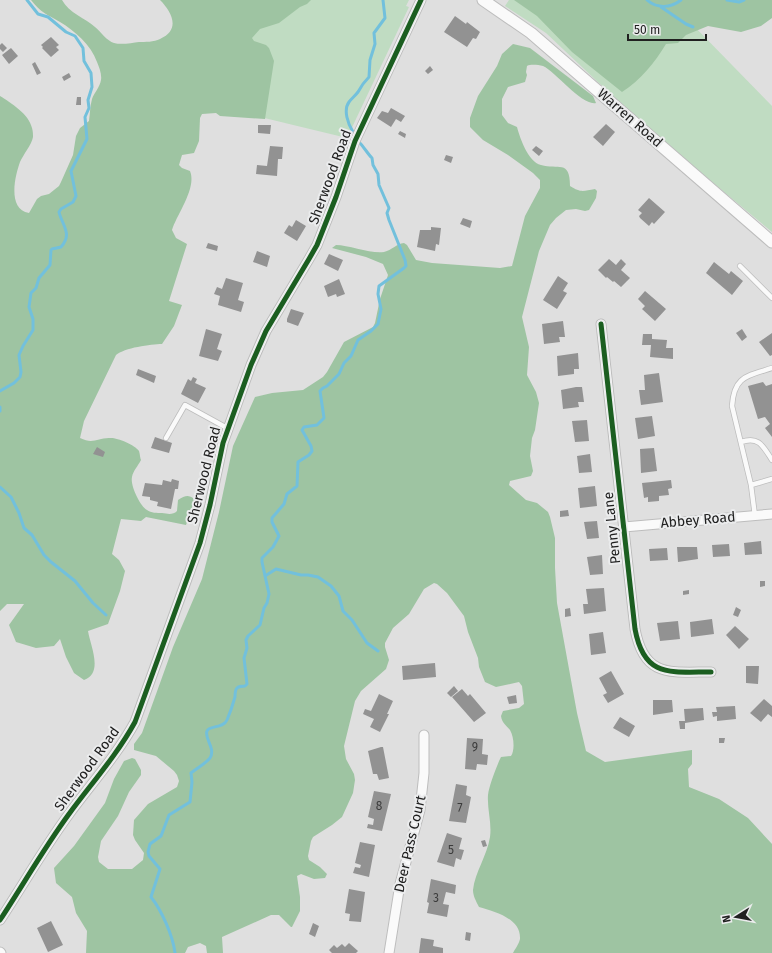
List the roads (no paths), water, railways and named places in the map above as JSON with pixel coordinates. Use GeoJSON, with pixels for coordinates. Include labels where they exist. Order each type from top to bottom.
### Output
{"type":"FeatureCollection","features":[{"type":"Feature","properties":{"kind":"street","name":"Sherwood Road"},"geometry":{"type":"LineString","coordinates":[[0,920],[53,837],[115,754],[135,722],[200,543],[227,428],[259,346],[276,314],[309,260],[323,231],[355,141],[421,0]]}},
{"type":"Feature","properties":{"kind":"street","name":"Warren Road"},"geometry":{"type":"LineString","coordinates":[[482,0],[520,25],[560,57],[772,242]]}},
{"type":"Feature","properties":{"kind":"street","name":"Penny Lane"},"geometry":{"type":"LineString","coordinates":[[601,324],[635,629],[639,647],[643,655],[654,666],[662,670],[679,672],[711,672]]}},
{"type":"Feature","properties":{"kind":"street","name":"Abbey Road"},"geometry":{"type":"LineString","coordinates":[[624,527],[772,514]]}},
{"type":"Feature","properties":{"kind":"street","name":"Deer Pass Court"},"geometry":{"type":"LineString","coordinates":[[388,953],[400,884],[420,810],[424,773],[424,734]]}},
{"type":"Feature","properties":{"kind":"lane"},"geometry":{"type":"LineString","coordinates":[[740,266],[772,298]]}},
{"type":"Feature","properties":{"kind":"lane"},"geometry":{"type":"LineString","coordinates":[[755,516],[751,485],[732,406],[733,391],[736,385],[747,376],[772,368]]}},
{"type":"Feature","properties":{"kind":"lane"},"geometry":{"type":"LineString","coordinates":[[166,438],[185,405],[227,428]]}},
{"type":"Feature","properties":{"kind":"lane"},"geometry":{"type":"LineString","coordinates":[[741,442],[754,440],[765,448],[772,460]]}},
{"type":"Feature","properties":{"kind":"lane"},"geometry":{"type":"LineString","coordinates":[[751,485],[772,479]]}},
{"type":"Feature","properties":{"kind":"waterway"},"geometry":{"type":"LineString","coordinates":[[0,391],[14,383],[20,377],[21,372],[19,355],[33,330],[33,319],[29,307],[31,293],[36,288],[39,278],[50,265],[51,250],[61,247],[66,238],[66,230],[59,212],[61,209],[73,202],[76,196],[71,171],[87,139],[85,117],[89,108],[88,100],[92,87],[91,73],[84,61],[83,48],[75,36],[66,32],[48,17],[38,14],[27,0]]}},
{"type":"Feature","properties":{"kind":"waterway"},"geometry":{"type":"LineString","coordinates":[[353,132],[349,125],[346,109],[349,102],[369,77],[370,60],[375,44],[374,33],[385,18],[383,0]]}},
{"type":"Feature","properties":{"kind":"waterway"},"geometry":{"type":"LineString","coordinates":[[647,0],[660,6],[673,5],[681,0]]}},
{"type":"Feature","properties":{"kind":"waterway"},"geometry":{"type":"LineString","coordinates":[[727,0],[739,2],[744,0]]}},
{"type":"Feature","properties":{"kind":"waterway"},"geometry":{"type":"LineString","coordinates":[[661,7],[693,27]]}},
{"type":"Feature","properties":{"kind":"waterway"},"geometry":{"type":"LineString","coordinates":[[175,953],[172,939],[166,924],[151,897],[160,869],[149,856],[148,852],[150,844],[161,836],[169,815],[190,802],[192,782],[191,773],[210,758],[212,751],[207,737],[207,731],[210,728],[225,723],[235,697],[236,689],[247,684],[244,658],[247,648],[246,640],[248,636],[260,625],[269,594],[262,558],[273,547],[279,536],[272,522],[272,518],[284,504],[287,494],[297,486],[298,462],[309,455],[312,451],[311,446],[302,430],[304,427],[317,425],[324,418],[320,391],[339,374],[344,363],[351,356],[358,340],[378,324],[381,309],[378,294],[379,286],[406,266],[389,220],[387,213],[389,208],[379,185],[378,174],[373,165],[372,158],[359,142]]}},
{"type":"Feature","properties":{"kind":"waterway"},"geometry":{"type":"LineString","coordinates":[[0,487],[11,497],[24,528],[32,535],[44,555],[75,581],[93,603],[106,615]]}},
{"type":"Feature","properties":{"kind":"waterway"},"geometry":{"type":"LineString","coordinates":[[265,576],[276,569],[301,575],[318,577],[331,586],[339,596],[343,611],[352,620],[367,643],[378,651]]}}]}
